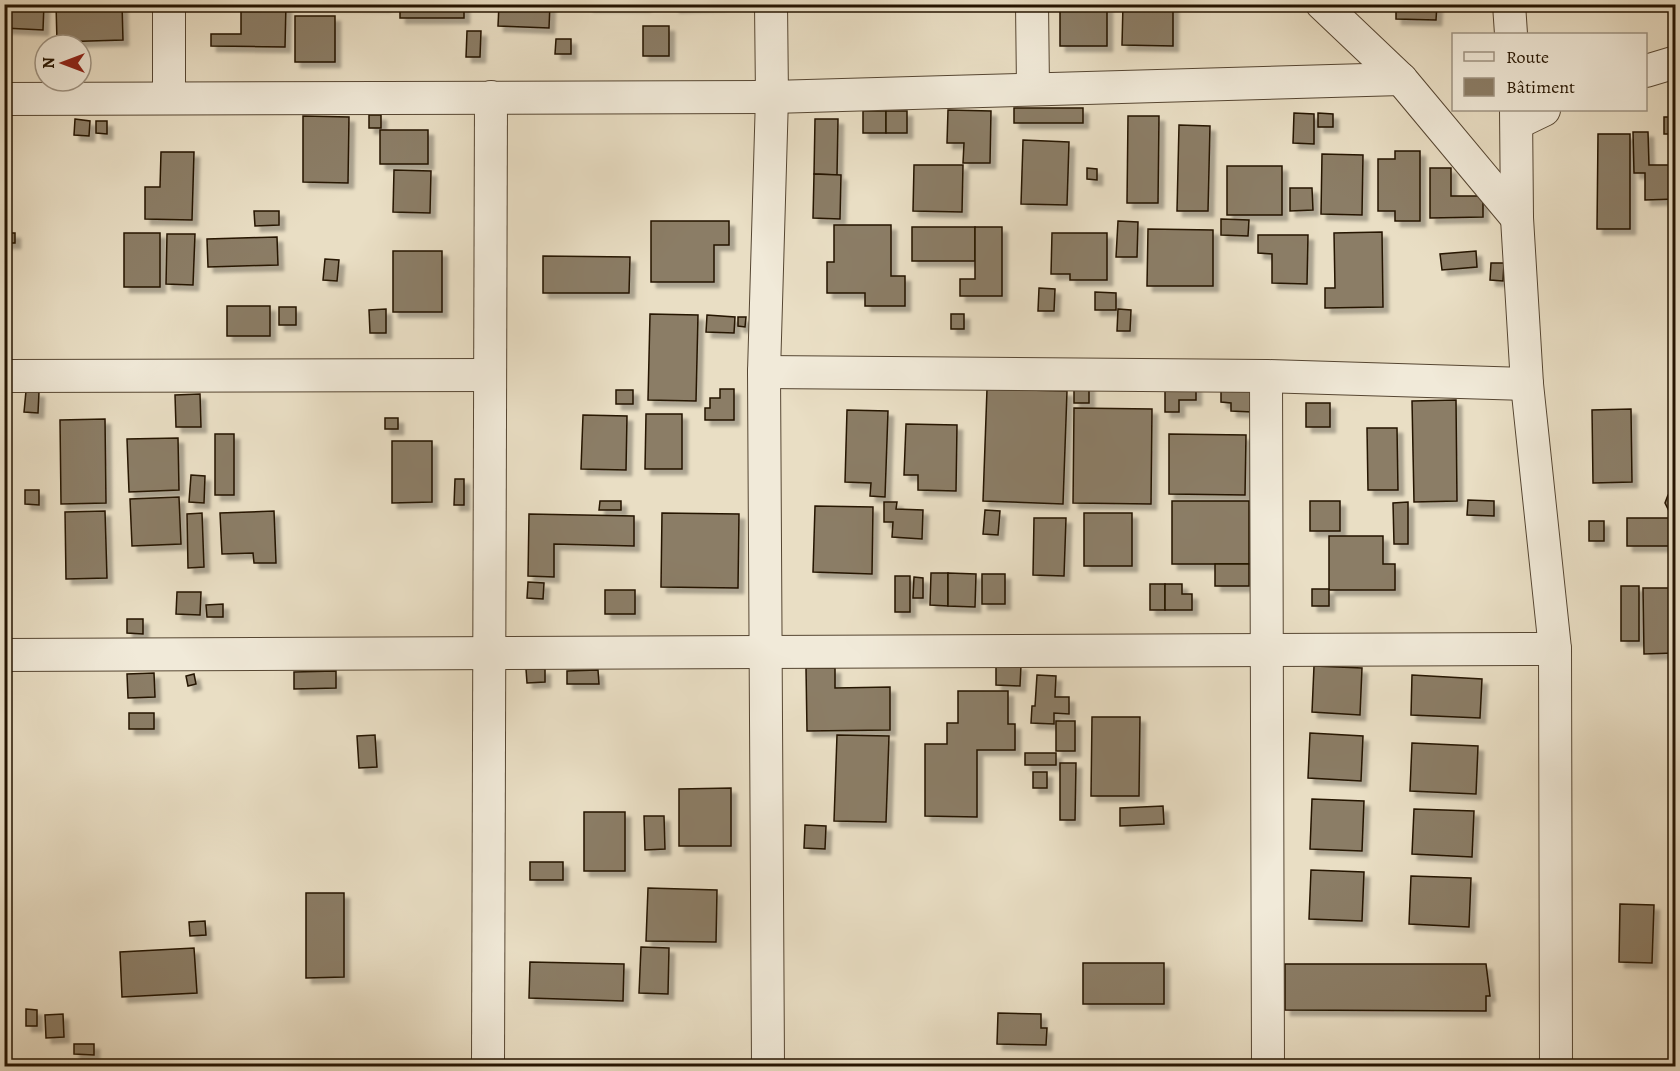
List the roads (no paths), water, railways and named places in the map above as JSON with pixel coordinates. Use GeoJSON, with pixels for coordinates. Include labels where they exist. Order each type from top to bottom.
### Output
{"type":"FeatureCollection","features":[{"type":"Feature","properties":{"kind":"street"},"geometry":{"type":"LineString","coordinates":[[169,4],[169,98]]}},
{"type":"Feature","properties":{"kind":"street"},"geometry":{"type":"LineString","coordinates":[[768,1066],[764,372],[772,97],[771,4]]}},
{"type":"Feature","properties":{"kind":"street"},"geometry":{"type":"LineString","coordinates":[[1032,4],[1033,88]]}},
{"type":"Feature","properties":{"kind":"street"},"geometry":{"type":"LineString","coordinates":[[1322,4],[1401,79],[1516,218]]}},
{"type":"Feature","properties":{"kind":"street"},"geometry":{"type":"LineString","coordinates":[[1509,4],[1511,33]]}},
{"type":"Feature","properties":{"kind":"street"},"geometry":{"type":"LineString","coordinates":[[1647,71],[1676,62]]}},
{"type":"Feature","properties":{"kind":"street"},"geometry":{"type":"LineString","coordinates":[[4,99],[772,97],[1401,79]]}},
{"type":"Feature","properties":{"kind":"street"},"geometry":{"type":"LineString","coordinates":[[488,1066],[491,97]]}},
{"type":"Feature","properties":{"kind":"street"},"geometry":{"type":"LineString","coordinates":[[1526,114],[1516,218],[1527,384],[1555,649],[1556,1066]]}},
{"type":"Feature","properties":{"kind":"street"},"geometry":{"type":"LineString","coordinates":[[764,372],[1266,376],[1527,384]]}},
{"type":"Feature","properties":{"kind":"street"},"geometry":{"type":"LineString","coordinates":[[4,376],[490,375]]}},
{"type":"Feature","properties":{"kind":"street"},"geometry":{"type":"LineString","coordinates":[[1266,376],[1268,1066]]}},
{"type":"Feature","properties":{"kind":"street"},"geometry":{"type":"LineString","coordinates":[[4,655],[1555,649]]}}]}
